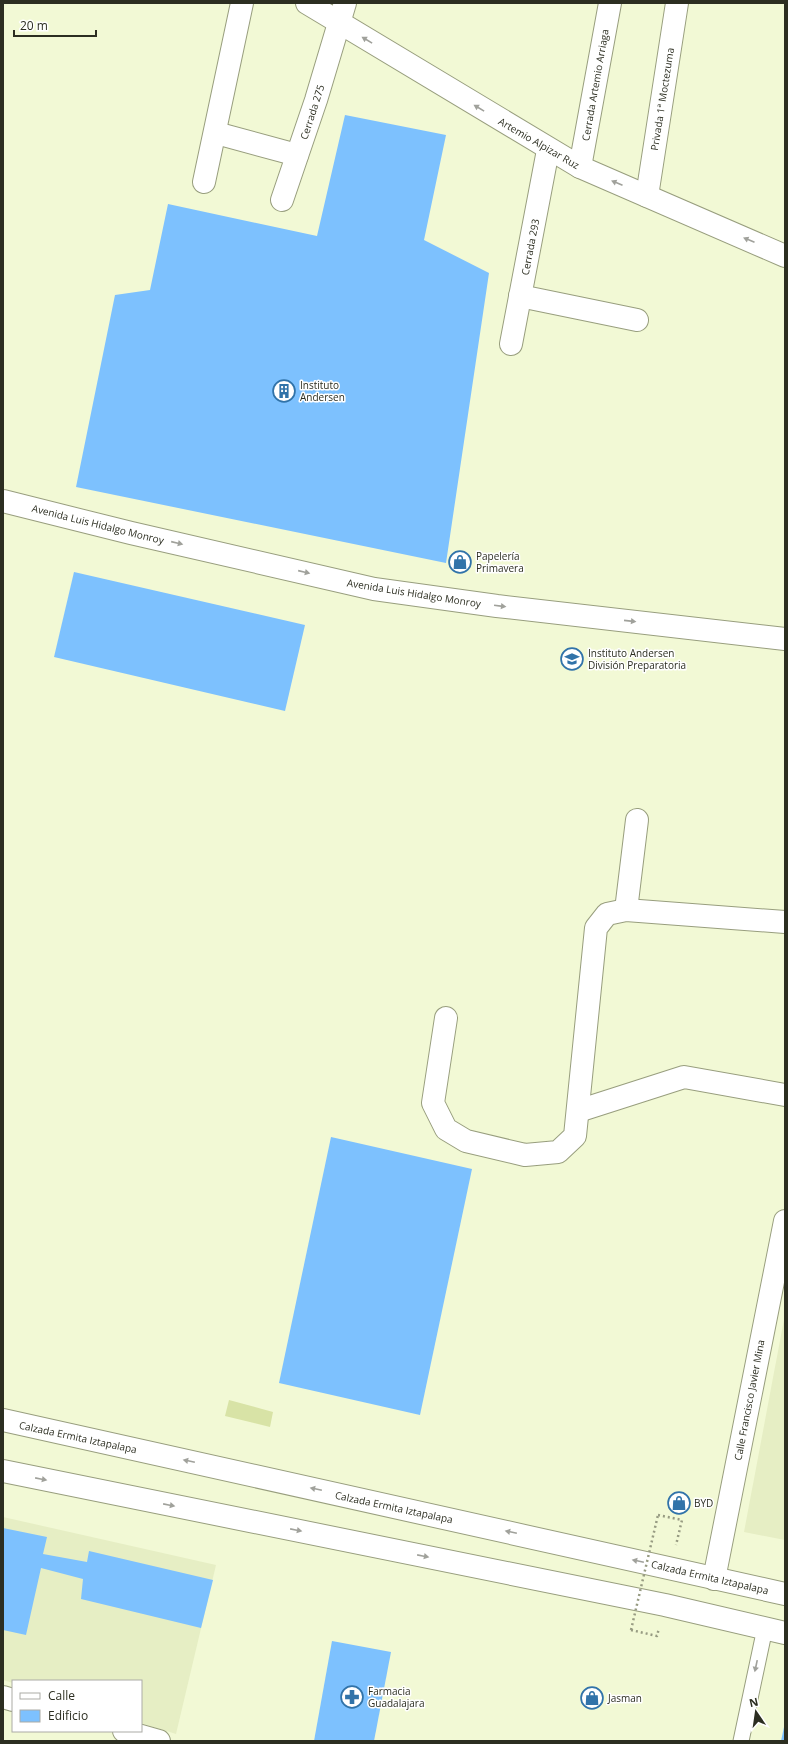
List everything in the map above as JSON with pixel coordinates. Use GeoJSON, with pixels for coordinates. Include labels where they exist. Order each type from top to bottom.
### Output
{"type":"FeatureCollection","features":[{"type":"Feature","properties":{"kind":"street"},"geometry":{"type":"LineString","coordinates":[[204,182],[216,133],[242,3]]}},
{"type":"Feature","properties":{"kind":"street","name":"Artemio Alpizar Ruz"},"geometry":{"type":"LineString","coordinates":[[307,3],[342,13],[548,150],[580,167],[785,256]]}},
{"type":"Feature","properties":{"kind":"street","name":"Cerrada Artemio Arriaga"},"geometry":{"type":"LineString","coordinates":[[580,167],[610,3]]}},
{"type":"Feature","properties":{"kind":"street","name":"Privada 1ª Moctezuma"},"geometry":{"type":"LineString","coordinates":[[647,196],[677,3]]}},
{"type":"Feature","properties":{"kind":"street","name":"Cerrada 275"},"geometry":{"type":"LineString","coordinates":[[282,200],[316,100],[342,13]]}},
{"type":"Feature","properties":{"kind":"street"},"geometry":{"type":"LineString","coordinates":[[216,133],[297,155]]}},
{"type":"Feature","properties":{"kind":"street","name":"Cerrada 293"},"geometry":{"type":"LineString","coordinates":[[511,344],[548,150]]}},
{"type":"Feature","properties":{"kind":"street"},"geometry":{"type":"LineString","coordinates":[[520,296],[637,320]]}},
{"type":"Feature","properties":{"kind":"street","name":"Avenida Luis Hidalgo Monroy"},"geometry":{"type":"LineString","coordinates":[[3,501],[131,533],[374,588],[497,606],[785,639]]}},
{"type":"Feature","properties":{"kind":"street"},"geometry":{"type":"LineString","coordinates":[[626,910],[637,820]]}},
{"type":"Feature","properties":{"kind":"street"},"geometry":{"type":"LineString","coordinates":[[446,1018],[433,1103],[446,1129],[466,1141],[525,1154],[558,1152],[575,1136],[596,928],[607,914],[626,910],[785,922]]}},
{"type":"Feature","properties":{"kind":"street"},"geometry":{"type":"LineString","coordinates":[[578,1111],[684,1077],[785,1095]]}},
{"type":"Feature","properties":{"kind":"street","name":"Calle Francisco Javier Mina"},"geometry":{"type":"LineString","coordinates":[[714,1579],[785,1221]]}},
{"type":"Feature","properties":{"kind":"street","name":"Calzada Ermita Iztapalapa"},"geometry":{"type":"LineString","coordinates":[[3,1420],[785,1594]]}},
{"type":"Feature","properties":{"kind":"street"},"geometry":{"type":"LineString","coordinates":[[3,1471],[665,1605],[775,1630]]}},
{"type":"Feature","properties":{"kind":"street"},"geometry":{"type":"LineString","coordinates":[[128,1732],[159,1741]]}},
{"type":"Feature","properties":{"kind":"lane"},"geometry":{"type":"LineString","coordinates":[[741,1741],[775,1630]]}},
{"type":"Feature","properties":{"kind":"path"},"geometry":{"type":"LineString","coordinates":[[657,1636],[631,1630],[658,1515],[682,1520]]}},
{"type":"Feature","properties":{"kind":"shaded area"},"geometry":{"type":"Polygon","coordinates":[[[785,1314],[785,1540],[744,1532],[785,1314]]]}},
{"type":"Feature","properties":{"kind":"shaded area"},"geometry":{"type":"Polygon","coordinates":[[[229,1400],[273,1412],[270,1427],[225,1416],[229,1400]]]}},
{"type":"Feature","properties":{"kind":"shaded area"},"geometry":{"type":"Polygon","coordinates":[[[3,1517],[216,1565],[176,1734],[142,1723],[142,1680],[12,1680],[12,1683],[3,1680],[3,1517]]]}},
{"type":"Feature","properties":{"kind":"building","name":"Instituto Andersen"},"geometry":{"type":"Polygon","coordinates":[[[345,115],[446,135],[424,240],[489,273],[446,563],[76,487],[115,295],[150,290],[168,204],[317,236],[345,115]]]}},
{"type":"Feature","properties":{"kind":"building"},"geometry":{"type":"Polygon","coordinates":[[[74,572],[305,625],[285,711],[54,657],[74,572]]]}},
{"type":"Feature","properties":{"kind":"building"},"geometry":{"type":"Polygon","coordinates":[[[331,1137],[472,1169],[420,1415],[279,1383],[331,1137]]]}},
{"type":"Feature","properties":{"kind":"building"},"geometry":{"type":"Polygon","coordinates":[[[3,1528],[47,1537],[43,1554],[87,1562],[89,1551],[213,1580],[201,1628],[81,1599],[83,1579],[41,1568],[26,1635],[3,1630],[3,1528]]]}},
{"type":"Feature","properties":{"kind":"building","name":"Farmacia Guadalajara"},"geometry":{"type":"Polygon","coordinates":[[[332,1641],[391,1652],[374,1741],[314,1741],[332,1641]]]}},
{"type":"Feature","properties":{"kind":"building"},"geometry":{"type":"Polygon","coordinates":[[[784,1727],[785,1741],[781,1741],[784,1727]]]}},
{"type":"Feature","properties":{"kind":"place","name":"Instituto Andersen"},"geometry":{"type":"Point","coordinates":[284,391]}},
{"type":"Feature","properties":{"kind":"place","name":"Papelería Primavera"},"geometry":{"type":"Point","coordinates":[460,562]}},
{"type":"Feature","properties":{"kind":"place","name":"Instituto Andersen División Preparatoria"},"geometry":{"type":"Point","coordinates":[572,659]}},
{"type":"Feature","properties":{"kind":"place","name":"BYD"},"geometry":{"type":"Point","coordinates":[679,1503]}},
{"type":"Feature","properties":{"kind":"place","name":"Farmacia Guadalajara"},"geometry":{"type":"Point","coordinates":[352,1697]}},
{"type":"Feature","properties":{"kind":"place","name":"Jasman"},"geometry":{"type":"Point","coordinates":[592,1698]}}]}
